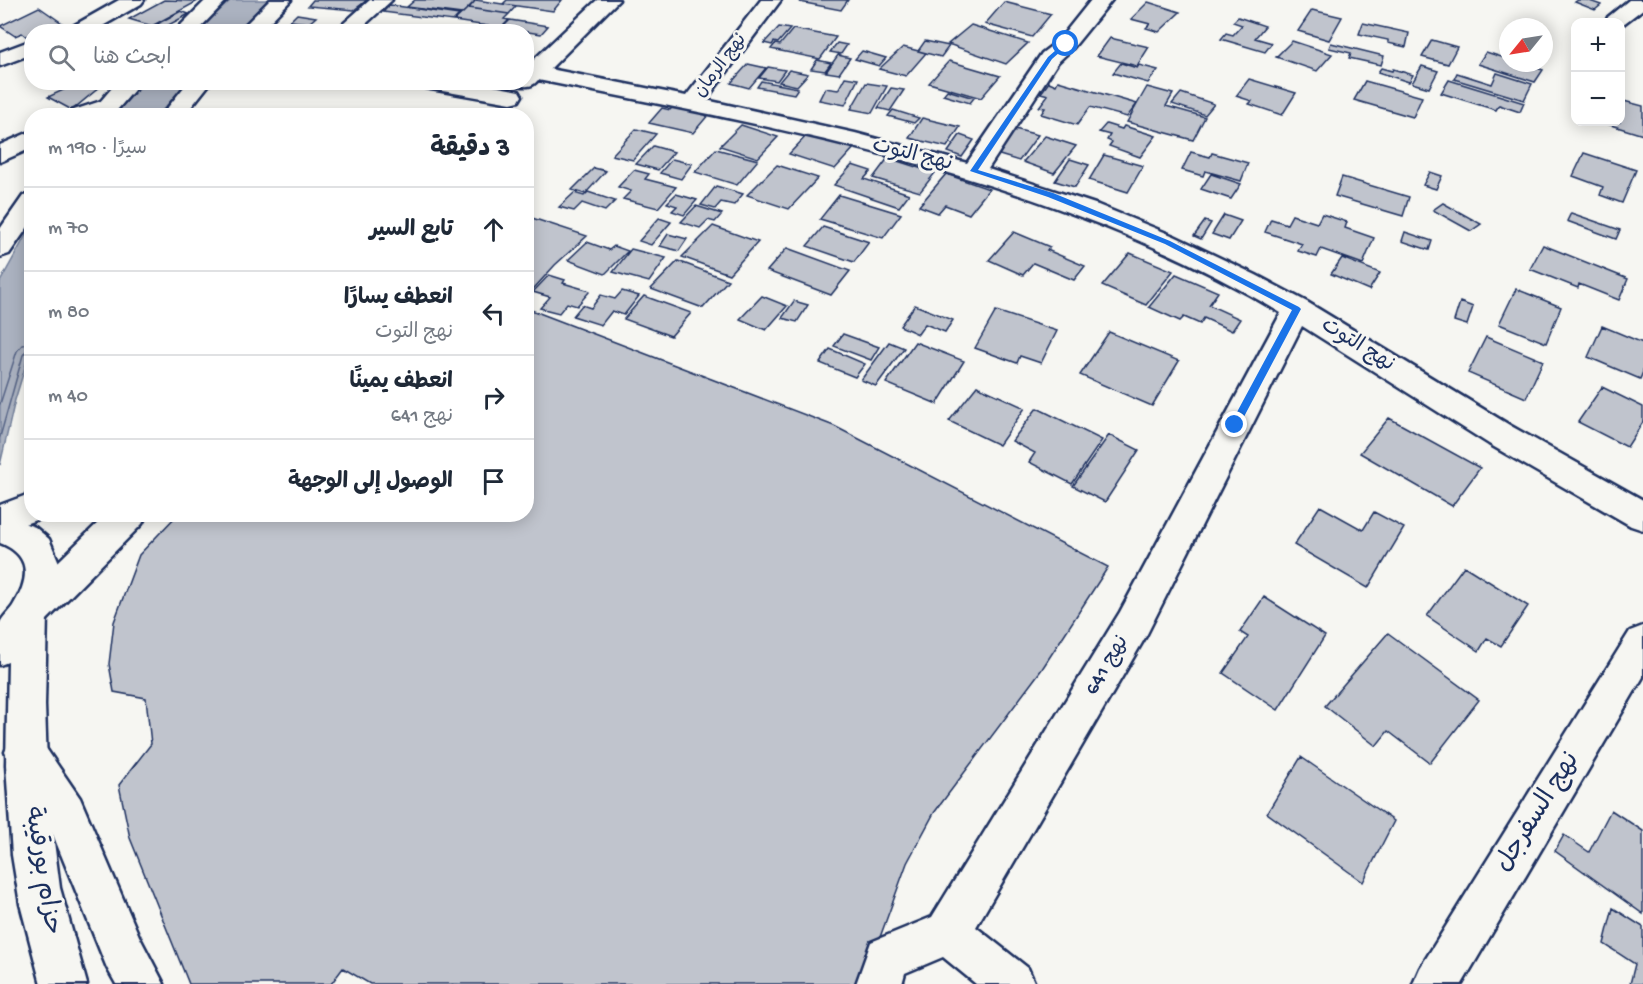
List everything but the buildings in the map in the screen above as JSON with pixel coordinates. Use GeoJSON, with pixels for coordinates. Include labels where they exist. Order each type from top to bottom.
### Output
{"type":"FeatureCollection","features":[{"type":"Feature","properties":{"kind":"main road"},"geometry":{"type":"LineString","coordinates":[[90,24],[134,0]]}},
{"type":"Feature","properties":{"kind":"main road"},"geometry":{"type":"LineString","coordinates":[[192,24],[217,0]]}},
{"type":"Feature","properties":{"kind":"main road"},"geometry":{"type":"LineString","coordinates":[[256,24],[281,0]]}},
{"type":"Feature","properties":{"kind":"main road"},"geometry":{"type":"LineString","coordinates":[[354,24],[382,0]]}},
{"type":"Feature","properties":{"kind":"main road"},"geometry":{"type":"LineString","coordinates":[[534,73],[609,0]]}},
{"type":"Feature","properties":{"kind":"main road","name":"نهج الرمان"},"geometry":{"type":"LineString","coordinates":[[692,103],[771,0]]}},
{"type":"Feature","properties":{"kind":"main road"},"geometry":{"type":"LineString","coordinates":[[974,171],[1050,58],[1066,44],[1102,0]]}},
{"type":"Feature","properties":{"kind":"main road"},"geometry":{"type":"LineString","coordinates":[[1619,18],[1642,0]]}},
{"type":"Feature","properties":{"kind":"main road"},"geometry":{"type":"LineString","coordinates":[[0,60],[24,50]]}},
{"type":"Feature","properties":{"kind":"main road","name":"نهج التوت"},"geometry":{"type":"LineString","coordinates":[[534,84],[692,103],[813,130],[974,171],[1050,195],[1167,243],[1296,309],[1483,425],[1643,516]]}},
{"type":"Feature","properties":{"kind":"main road"},"geometry":{"type":"LineString","coordinates":[[106,108],[123,90]]}},
{"type":"Feature","properties":{"kind":"main road"},"geometry":{"type":"LineString","coordinates":[[179,108],[193,90]]}},
{"type":"Feature","properties":{"kind":"main road"},"geometry":{"type":"LineString","coordinates":[[498,108],[517,90]]}},
{"type":"Feature","properties":{"kind":"main road"},"geometry":{"type":"LineString","coordinates":[[0,155],[24,142]]}},
{"type":"Feature","properties":{"kind":"main road"},"geometry":{"type":"LineString","coordinates":[[0,248],[24,214]]}},
{"type":"Feature","properties":{"kind":"main road","name":"نهج 641"},"geometry":{"type":"LineString","coordinates":[[948,933],[1133,624],[1296,309]]}},
{"type":"Feature","properties":{"kind":"main road"},"geometry":{"type":"LineString","coordinates":[[0,519],[24,510]]}},
{"type":"Feature","properties":{"kind":"main road"},"geometry":{"type":"LineString","coordinates":[[0,648],[29,614],[122,522]]}},
{"type":"Feature","properties":{"kind":"main road"},"geometry":{"type":"LineString","coordinates":[[22,528],[39,554],[43,577],[39,595],[29,614]]}},
{"type":"Feature","properties":{"kind":"main road","name":"حزام بورقيبة"},"geometry":{"type":"LineString","coordinates":[[29,614],[25,752],[33,857],[46,921],[64,984]]}},
{"type":"Feature","properties":{"kind":"main road","name":"نهج السفرجل"},"geometry":{"type":"LineString","coordinates":[[1436,984],[1643,643]]}},
{"type":"Feature","properties":{"kind":"main road"},"geometry":{"type":"LineString","coordinates":[[25,752],[65,813],[123,952],[141,984]]}},
{"type":"Feature","properties":{"kind":"main road"},"geometry":{"type":"LineString","coordinates":[[879,984],[887,958],[948,933],[1012,984]]}},
{"type":"Feature","properties":{"kind":"water"},"geometry":{"type":"Polygon","coordinates":[[[231,0],[270,0],[245,24],[205,24],[231,0]]]}},
{"type":"Feature","properties":{"kind":"water"},"geometry":{"type":"Polygon","coordinates":[[[137,90],[181,90],[164,108],[121,108],[137,90]]]}},
{"type":"Feature","properties":{"kind":"water"},"geometry":{"type":"Polygon","coordinates":[[[24,239],[24,371],[0,465],[0,282],[24,239]]]}},
{"type":"Feature","properties":{"kind":"route"},"geometry":{"type":"LineString","coordinates":[[1066,44],[1050,58],[974,171],[1050,195],[1167,243],[1215,265],[1296,309],[1235,425]]}}]}
